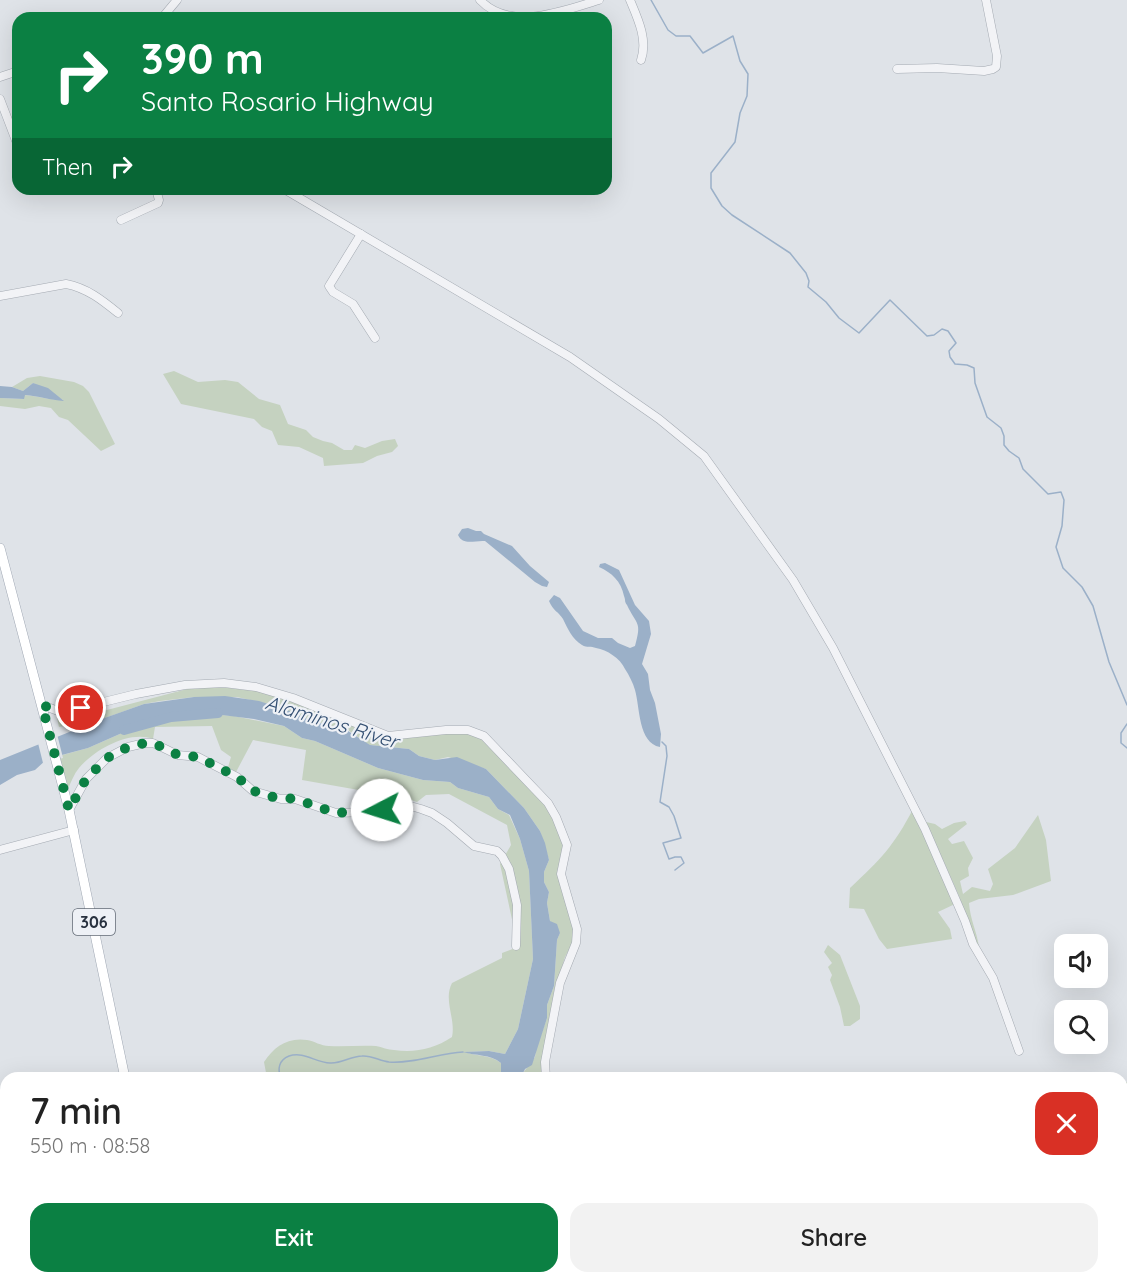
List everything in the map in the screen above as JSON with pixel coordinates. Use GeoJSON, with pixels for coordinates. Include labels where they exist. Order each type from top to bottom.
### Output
{"type":"FeatureCollection","features":[{"type":"Feature","properties":{"kind":"main road","name":"306"},"geometry":{"type":"LineString","coordinates":[[0,548],[74,830],[124,1072]]}},
{"type":"Feature","properties":{"kind":"street"},"geometry":{"type":"LineString","coordinates":[[167,12],[177,0]]}},
{"type":"Feature","properties":{"kind":"street"},"geometry":{"type":"LineString","coordinates":[[480,0],[493,12]]}},
{"type":"Feature","properties":{"kind":"street"},"geometry":{"type":"LineString","coordinates":[[560,12],[599,0]]}},
{"type":"Feature","properties":{"kind":"street"},"geometry":{"type":"LineString","coordinates":[[630,0],[643,38],[644,52],[641,60]]}},
{"type":"Feature","properties":{"kind":"street"},"geometry":{"type":"LineString","coordinates":[[897,69],[937,68],[984,71],[993,69],[997,63],[997,56],[986,0]]}},
{"type":"Feature","properties":{"kind":"street"},"geometry":{"type":"LineString","coordinates":[[0,99],[12,130]]}},
{"type":"Feature","properties":{"kind":"street"},"geometry":{"type":"LineString","coordinates":[[121,220],[158,202],[158,195]]}},
{"type":"Feature","properties":{"kind":"street"},"geometry":{"type":"LineString","coordinates":[[294,195],[570,357],[668,426],[704,456],[793,580],[833,648],[926,829],[973,944],[993,978],[1019,1052]]}},
{"type":"Feature","properties":{"kind":"street"},"geometry":{"type":"LineString","coordinates":[[361,234],[329,286],[333,292],[352,304],[375,339]]}},
{"type":"Feature","properties":{"kind":"street"},"geometry":{"type":"LineString","coordinates":[[0,296],[66,284],[76,286],[102,300],[118,314]]}},
{"type":"Feature","properties":{"kind":"street"},"geometry":{"type":"LineString","coordinates":[[42,705],[58,711],[71,710],[185,685],[224,683],[256,687],[292,698],[388,736],[446,730],[468,730],[484,736],[548,803],[567,845],[561,874],[577,929],[576,943],[560,983],[544,1062],[545,1072]]}},
{"type":"Feature","properties":{"kind":"street"},"geometry":{"type":"LineString","coordinates":[[69,810],[86,779],[107,758],[128,747],[145,743],[153,743],[178,755],[198,757],[237,777],[254,791],[281,799],[295,799],[336,813],[414,807],[421,809],[447,823],[474,846],[497,850],[502,856],[509,869],[517,905],[516,946]]}},
{"type":"Feature","properties":{"kind":"street"},"geometry":{"type":"LineString","coordinates":[[0,849],[74,830]]}},
{"type":"Feature","properties":{"kind":"green space"},"geometry":{"type":"Polygon","coordinates":[[[174,371],[198,382],[225,380],[238,382],[259,399],[280,405],[288,424],[306,430],[313,437],[332,443],[344,450],[352,450],[355,445],[365,448],[382,441],[395,439],[398,446],[392,452],[363,463],[324,466],[323,458],[299,447],[278,445],[272,431],[262,427],[254,419],[181,404],[163,374],[174,371]]]}},
{"type":"Feature","properties":{"kind":"green space"},"geometry":{"type":"Polygon","coordinates":[[[40,376],[74,382],[83,386],[89,392],[115,444],[101,451],[68,420],[59,417],[51,408],[39,406],[25,409],[0,406],[0,398],[23,399],[24,395],[63,400],[33,383],[23,391],[12,387],[27,378],[40,376]]]}},
{"type":"Feature","properties":{"kind":"green space"},"geometry":{"type":"Polygon","coordinates":[[[220,687],[257,691],[290,700],[377,734],[468,732],[483,737],[544,800],[564,844],[559,866],[574,927],[572,944],[560,974],[545,1072],[524,1072],[535,1057],[547,1018],[547,1005],[554,986],[557,940],[560,933],[550,921],[547,903],[549,892],[544,882],[544,872],[549,860],[540,831],[524,808],[486,769],[448,757],[435,760],[419,756],[409,749],[369,745],[348,730],[312,721],[273,705],[237,697],[194,697],[160,701],[144,704],[83,726],[59,727],[57,718],[84,716],[191,688],[220,687]]]}},
{"type":"Feature","properties":{"kind":"green space"},"geometry":{"type":"Polygon","coordinates":[[[197,713],[234,716],[284,726],[302,738],[315,741],[378,768],[423,780],[450,782],[458,788],[489,797],[498,809],[509,815],[520,839],[529,871],[533,959],[518,1029],[505,1054],[489,1051],[465,1052],[492,1058],[501,1063],[501,1072],[266,1072],[264,1062],[282,1044],[300,1039],[326,1046],[376,1046],[409,1051],[431,1047],[452,1037],[449,996],[452,983],[502,958],[502,953],[518,947],[500,864],[511,845],[507,825],[449,794],[426,795],[417,802],[408,799],[371,804],[370,792],[302,780],[306,750],[253,740],[236,772],[228,767],[231,757],[221,750],[212,726],[155,727],[153,739],[133,737],[113,743],[79,768],[68,789],[59,756],[88,748],[156,718],[197,713]]]}},
{"type":"Feature","properties":{"kind":"green space"},"geometry":{"type":"Polygon","coordinates":[[[913,809],[955,904],[938,912],[950,929],[952,939],[887,949],[879,939],[864,909],[849,908],[850,888],[886,852],[913,809]]]}},
{"type":"Feature","properties":{"kind":"green space"},"geometry":{"type":"Polygon","coordinates":[[[1038,815],[1046,840],[1051,881],[1013,895],[979,899],[969,903],[979,947],[976,945],[959,896],[926,822],[942,829],[954,823],[965,821],[967,824],[948,839],[952,844],[964,841],[973,858],[968,868],[969,876],[960,881],[963,894],[972,887],[990,891],[993,884],[988,869],[1015,848],[1038,815]]]}},
{"type":"Feature","properties":{"kind":"green space"},"geometry":{"type":"Polygon","coordinates":[[[828,945],[840,955],[860,1006],[860,1019],[850,1026],[844,1026],[830,980],[832,975],[828,967],[832,963],[824,952],[828,945]]]}},
{"type":"Feature","properties":{"kind":"water"},"geometry":{"type":"Polygon","coordinates":[[[33,383],[48,388],[64,401],[25,395],[24,399],[0,398],[0,386],[23,391],[33,383]]]}},
{"type":"Feature","properties":{"kind":"water"},"geometry":{"type":"Polygon","coordinates":[[[462,529],[481,531],[512,546],[549,582],[547,587],[535,582],[485,541],[470,542],[460,538],[458,535],[462,529]]]}},
{"type":"Feature","properties":{"kind":"water"},"geometry":{"type":"Polygon","coordinates":[[[605,563],[619,570],[635,605],[649,621],[651,634],[642,664],[648,674],[650,690],[655,703],[661,734],[660,747],[653,744],[644,732],[635,690],[623,665],[609,653],[579,643],[549,601],[554,595],[560,598],[583,631],[598,638],[612,638],[630,648],[635,646],[637,624],[618,582],[599,567],[600,564],[605,563]]]}},
{"type":"Feature","properties":{"kind":"water"},"geometry":{"type":"Polygon","coordinates":[[[225,696],[259,701],[312,721],[348,731],[370,745],[409,749],[419,756],[435,760],[457,757],[486,769],[524,808],[540,831],[545,843],[549,860],[544,872],[544,882],[549,892],[547,903],[550,921],[557,924],[560,933],[557,940],[554,986],[547,1005],[547,1018],[532,1065],[524,1072],[501,1072],[501,1063],[497,1060],[463,1052],[489,1051],[505,1054],[518,1029],[533,959],[529,871],[510,815],[498,809],[489,797],[458,788],[450,782],[423,780],[378,768],[315,741],[302,738],[284,726],[254,719],[197,713],[156,718],[88,748],[47,759],[35,770],[17,775],[0,785],[0,760],[144,704],[194,697],[225,696]]]}},
{"type":"Feature","properties":{"kind":"pier"},"geometry":{"type":"Polygon","coordinates":[[[57,734],[63,758],[49,762],[44,767],[38,743],[57,734]]]}},
{"type":"Feature","properties":{"kind":"waterway"},"geometry":{"type":"LineString","coordinates":[[651,0],[668,30],[676,36],[690,36],[703,53],[733,36],[740,61],[748,74],[747,96],[740,113],[735,142],[711,173],[711,188],[722,206],[790,253],[806,273],[809,281],[808,287],[826,302],[839,318],[859,333],[890,300],[927,336],[934,335],[942,329],[948,331],[956,343],[949,351],[950,357],[955,364],[974,368],[975,383],[987,417],[1001,428],[1004,445],[1019,458],[1023,469],[1048,494],[1061,492],[1064,500],[1062,526],[1056,547],[1063,568],[1082,587],[1093,606],[1109,662],[1127,705]]}},
{"type":"Feature","properties":{"kind":"waterway","name":"Alaminos River"},"geometry":{"type":"LineString","coordinates":[[124,730],[171,717],[218,713]]}},
{"type":"Feature","properties":{"kind":"waterway"},"geometry":{"type":"LineString","coordinates":[[1127,724],[1121,733],[1121,743],[1127,748]]}},
{"type":"Feature","properties":{"kind":"waterway"},"geometry":{"type":"LineString","coordinates":[[662,742],[666,746],[667,756],[660,802],[669,807],[681,838],[663,843],[669,859],[681,857],[684,863],[675,870]]}},
{"type":"Feature","properties":{"kind":"waterway"},"geometry":{"type":"LineString","coordinates":[[279,1072],[281,1062],[294,1055],[330,1063],[358,1056],[398,1062],[463,1052]]}},
{"type":"Feature","properties":{"kind":"route"},"geometry":{"type":"LineString","coordinates":[[81,708],[58,711],[42,705],[69,810],[92,771],[112,754],[128,747],[153,743],[178,755],[198,757],[237,777],[254,791],[273,797],[295,799],[336,813],[382,810]]}}]}
